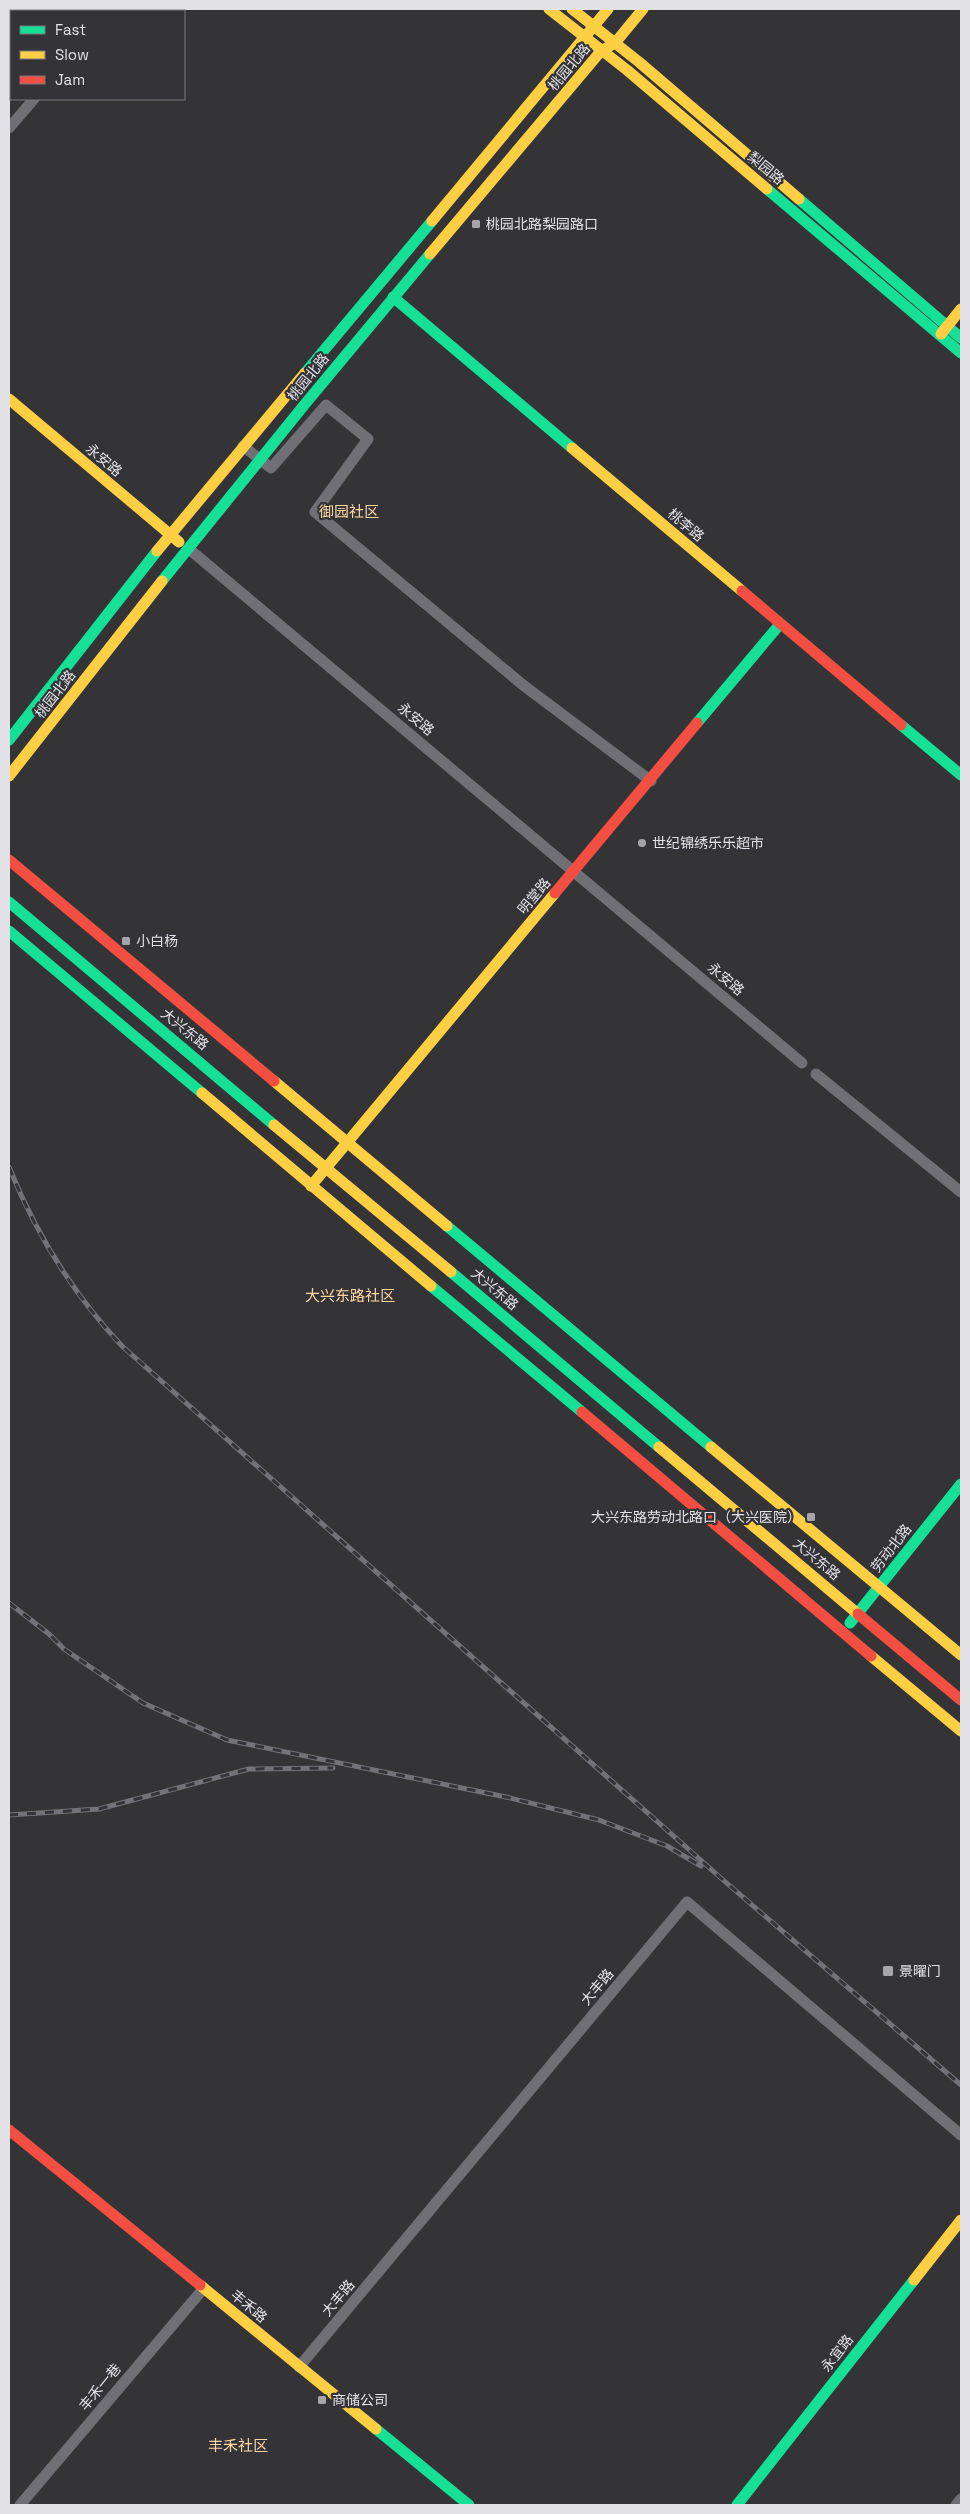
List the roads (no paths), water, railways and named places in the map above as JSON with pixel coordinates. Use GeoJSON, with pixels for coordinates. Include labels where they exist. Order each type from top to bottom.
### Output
{"type":"FeatureCollection","features":[{"type":"Feature","properties":{"kind":"main road","name":"梨园路"},"geometry":{"type":"LineString","coordinates":[[549,9],[627,70],[961,353]]}},
{"type":"Feature","properties":{"kind":"main road","name":"梨园路"},"geometry":{"type":"LineString","coordinates":[[572,9],[615,43],[961,338]]}},
{"type":"Feature","properties":{"kind":"main road","name":"桃园北路"},"geometry":{"type":"LineString","coordinates":[[9,740],[170,535],[586,38],[608,9]]}},
{"type":"Feature","properties":{"kind":"main road","name":"桃园北路"},"geometry":{"type":"LineString","coordinates":[[9,776],[260,459],[601,51],[615,43],[643,9]]}},
{"type":"Feature","properties":{"kind":"main road","name":"桃李路"},"geometry":{"type":"LineString","coordinates":[[394,297],[961,775]]}},
{"type":"Feature","properties":{"kind":"main road"},"geometry":{"type":"LineString","coordinates":[[940,335],[961,309]]}},
{"type":"Feature","properties":{"kind":"main road","name":"永安路"},"geometry":{"type":"LineString","coordinates":[[9,399],[189,549]]}},
{"type":"Feature","properties":{"kind":"main road","name":"明堂路"},"geometry":{"type":"LineString","coordinates":[[311,1186],[651,781],[780,624]]}},
{"type":"Feature","properties":{"kind":"main road"},"geometry":{"type":"LineString","coordinates":[[9,860],[961,1655]]}},
{"type":"Feature","properties":{"kind":"main road","name":"大兴东路"},"geometry":{"type":"LineString","coordinates":[[9,889],[292,1124],[330,1163]]}},
{"type":"Feature","properties":{"kind":"main road","name":"大兴东路"},"geometry":{"type":"LineString","coordinates":[[9,902],[330,1163],[861,1610],[961,1700]]}},
{"type":"Feature","properties":{"kind":"main road"},"geometry":{"type":"LineString","coordinates":[[9,931],[961,1731]]}},
{"type":"Feature","properties":{"kind":"main road","name":"劳动北路"},"geometry":{"type":"LineString","coordinates":[[844,1631],[961,1484]]}},
{"type":"Feature","properties":{"kind":"main road","name":"大兴东路"},"geometry":{"type":"LineString","coordinates":[[861,1610],[961,1687]]}},
{"type":"Feature","properties":{"kind":"main road","name":"丰禾路"},"geometry":{"type":"LineString","coordinates":[[9,2130],[469,2505]]}},
{"type":"Feature","properties":{"kind":"main road","name":"永宜路"},"geometry":{"type":"LineString","coordinates":[[737,2505],[961,2220]]}},
{"type":"Feature","properties":{"kind":"street"},"geometry":{"type":"LineString","coordinates":[[9,128],[33,100]]}},
{"type":"Feature","properties":{"kind":"street"},"geometry":{"type":"LineString","coordinates":[[243,446],[271,468],[326,406],[368,439],[315,512],[523,685],[651,781]]}},
{"type":"Feature","properties":{"kind":"street","name":"永安路"},"geometry":{"type":"LineString","coordinates":[[189,549],[802,1063]]}},
{"type":"Feature","properties":{"kind":"street"},"geometry":{"type":"LineString","coordinates":[[816,1074],[961,1192]]}},
{"type":"Feature","properties":{"kind":"street","name":"大丰路"},"geometry":{"type":"LineString","coordinates":[[300,2367],[687,1902],[961,2135]]}},
{"type":"Feature","properties":{"kind":"street","name":"丰禾一巷"},"geometry":{"type":"LineString","coordinates":[[20,2505],[204,2288]]}},
{"type":"Feature","properties":{"kind":"street"},"geometry":{"type":"LineString","coordinates":[[956,2505],[961,2499]]}},
{"type":"Feature","properties":{"kind":"railway"},"geometry":{"type":"LineString","coordinates":[[9,1167],[31,1216],[57,1262],[87,1305],[122,1346],[722,1879],[961,2085]]}},
{"type":"Feature","properties":{"kind":"railway"},"geometry":{"type":"LineString","coordinates":[[9,1603],[49,1634],[64,1649],[143,1703],[227,1740],[506,1797],[599,1820],[667,1846],[701,1866]]}},
{"type":"Feature","properties":{"kind":"railway"},"geometry":{"type":"LineString","coordinates":[[9,1815],[99,1809],[249,1769],[333,1768]]}},
{"type":"Feature","properties":{"kind":"place","name":"桃园北路梨园路口"},"geometry":{"type":"Point","coordinates":[476,224]}},
{"type":"Feature","properties":{"kind":"place","name":"世纪锦绣乐乐超市"},"geometry":{"type":"Point","coordinates":[642,843]}},
{"type":"Feature","properties":{"kind":"place","name":"小白杨"},"geometry":{"type":"Point","coordinates":[126,941]}},
{"type":"Feature","properties":{"kind":"place","name":"大兴东路劳动北路口（大兴医院）"},"geometry":{"type":"Point","coordinates":[811,1517]}},
{"type":"Feature","properties":{"kind":"place","name":"景曜门"},"geometry":{"type":"Point","coordinates":[888,1971]}},
{"type":"Feature","properties":{"kind":"place","name":"商储公司"},"geometry":{"type":"Point","coordinates":[322,2400]}},
{"type":"Feature","properties":{"kind":"district","name":"御园社区"},"geometry":{"type":"Point","coordinates":[349,512]}},
{"type":"Feature","properties":{"kind":"district","name":"大兴东路社区"},"geometry":{"type":"Point","coordinates":[350,1296]}},
{"type":"Feature","properties":{"kind":"district","name":"丰禾社区"},"geometry":{"type":"Point","coordinates":[238,2446]}}]}
